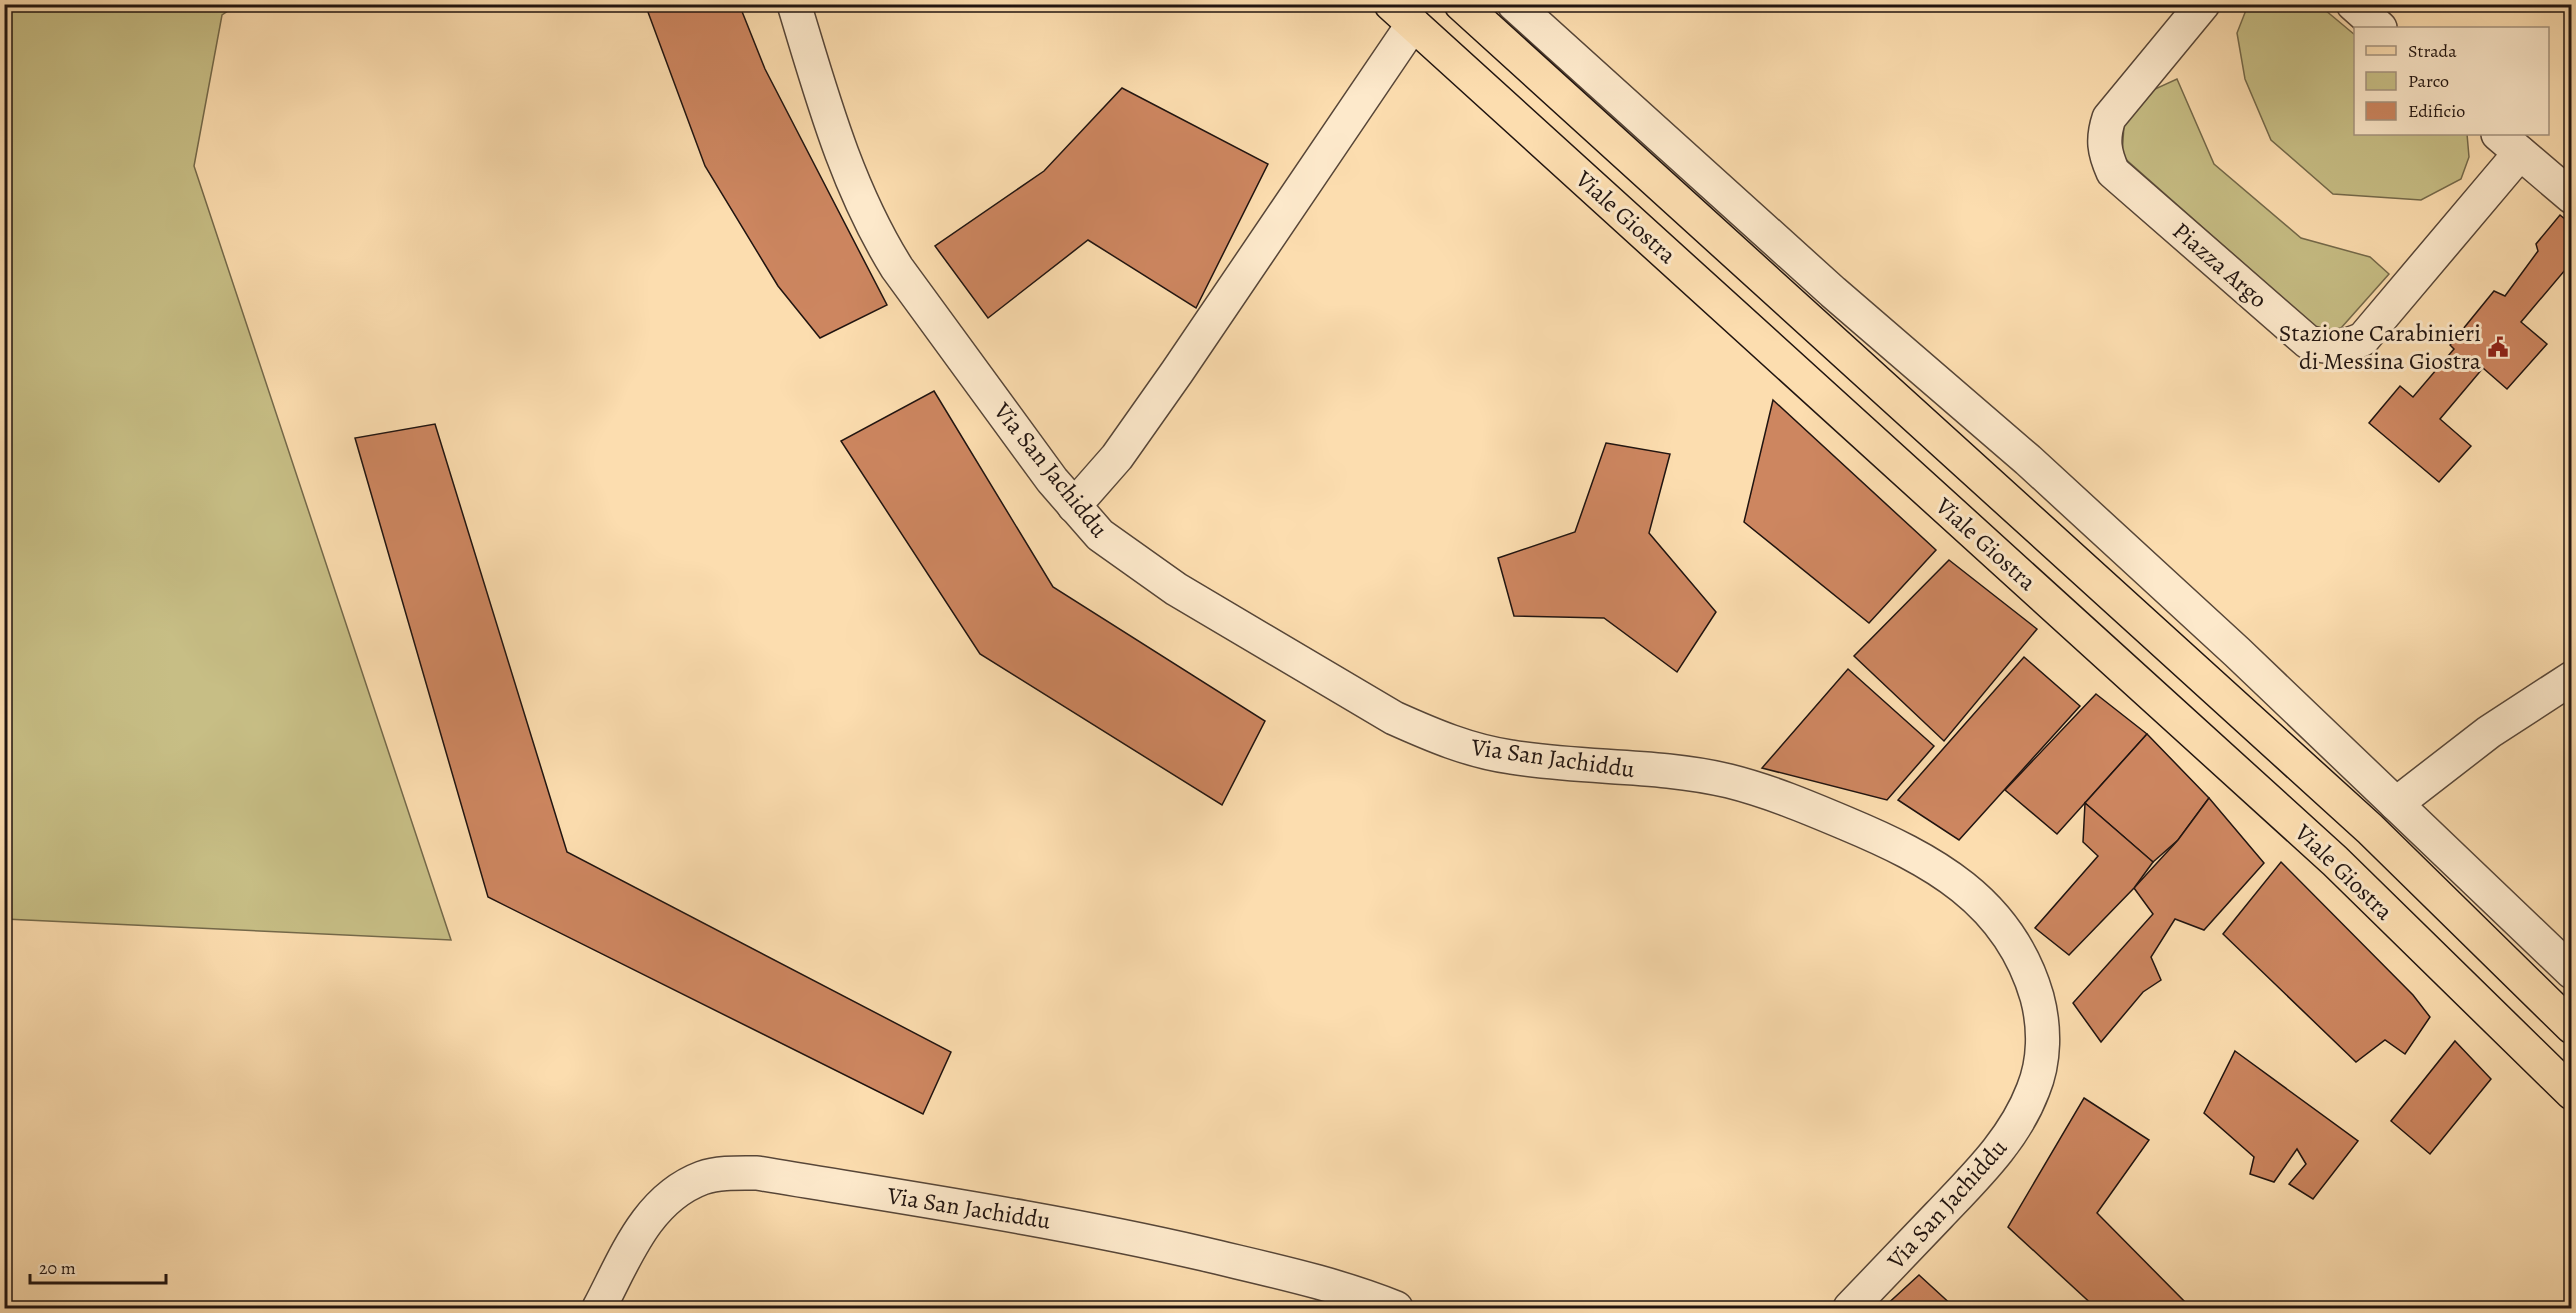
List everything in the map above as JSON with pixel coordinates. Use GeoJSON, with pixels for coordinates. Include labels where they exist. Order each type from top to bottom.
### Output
{"type":"FeatureCollection","features":[{"type":"Feature","properties":{"kind":"main road","name":"Viale Giostra"},"geometry":{"type":"LineString","coordinates":[[1461,4],[2370,829],[2571,1027]]}},
{"type":"Feature","properties":{"kind":"main road","name":"Viale Giostra"},"geometry":{"type":"LineString","coordinates":[[1402,14],[2335,861],[2571,1094]]}},
{"type":"Feature","properties":{"kind":"street","name":"Via San Jachiddu"},"geometry":{"type":"LineString","coordinates":[[794,4],[840,155],[878,237],[911,287],[1074,506],[1100,535],[1176,589],[1394,718],[1479,751],[1510,757],[1693,775],[1764,791],[1894,843],[1928,861],[1979,900],[2001,925],[2032,981],[2043,1033],[2041,1063],[2034,1090],[2007,1140],[1850,1308]]}},
{"type":"Feature","properties":{"kind":"street"},"geometry":{"type":"LineString","coordinates":[[1514,4],[1833,292],[2028,460],[2396,804],[2571,972]]}},
{"type":"Feature","properties":{"kind":"street","name":"Piazza Argo"},"geometry":{"type":"LineString","coordinates":[[2203,4],[2109,118],[2103,135],[2104,154],[2113,172],[2308,342],[2324,347],[2343,347],[2362,339],[2509,143]]}},
{"type":"Feature","properties":{"kind":"street"},"geometry":{"type":"LineString","coordinates":[[2353,4],[2379,27]]}},
{"type":"Feature","properties":{"kind":"street"},"geometry":{"type":"LineString","coordinates":[[1074,506],[1117,457],[1177,372],[1402,14]]}},
{"type":"Feature","properties":{"kind":"street"},"geometry":{"type":"LineString","coordinates":[[2509,143],[2571,197]]}},
{"type":"Feature","properties":{"kind":"street"},"geometry":{"type":"LineString","coordinates":[[2396,804],[2489,732],[2571,678]]}},
{"type":"Feature","properties":{"kind":"street","name":"Via San Jachiddu"},"geometry":{"type":"LineString","coordinates":[[599,1308],[644,1224],[661,1205],[703,1178],[729,1173],[757,1173],[1062,1223],[1127,1236],[1328,1283],[1396,1308]]}},
{"type":"Feature","properties":{"kind":"green space"},"geometry":{"type":"Polygon","coordinates":[[[5,4],[237,5],[222,15],[194,166],[451,940],[5,919],[5,4]]]}},
{"type":"Feature","properties":{"kind":"green space"},"geometry":{"type":"Polygon","coordinates":[[[2248,5],[2319,5],[2354,34],[2354,135],[2467,135],[2469,157],[2461,179],[2421,200],[2333,194],[2271,140],[2245,79],[2237,33],[2248,5]]]}},
{"type":"Feature","properties":{"kind":"green space"},"geometry":{"type":"Polygon","coordinates":[[[2177,79],[2214,164],[2301,238],[2370,257],[2389,274],[2341,328],[2320,331],[2122,156],[2124,125],[2155,89],[2177,79]]]}},
{"type":"Feature","properties":{"kind":"building"},"geometry":{"type":"Polygon","coordinates":[[[645,4],[739,4],[765,69],[887,305],[820,338],[778,286],[705,166],[645,4]]]}},
{"type":"Feature","properties":{"kind":"building"},"geometry":{"type":"Polygon","coordinates":[[[1122,88],[1268,164],[1196,308],[1088,240],[988,318],[935,246],[1044,171],[1122,88]]]}},
{"type":"Feature","properties":{"kind":"building","name":"Stazione Carabinieri di Messina Giostra"},"geometry":{"type":"Polygon","coordinates":[[[2560,215],[2572,225],[2572,276],[2565,270],[2521,322],[2547,344],[2507,389],[2483,368],[2440,419],[2471,446],[2439,482],[2369,423],[2400,386],[2413,397],[2454,349],[2450,345],[2494,291],[2505,296],[2538,251],[2536,244],[2560,215]]]}},
{"type":"Feature","properties":{"kind":"building"},"geometry":{"type":"Polygon","coordinates":[[[934,391],[1053,587],[1265,721],[1222,805],[980,654],[841,441],[934,391]]]}},
{"type":"Feature","properties":{"kind":"building"},"geometry":{"type":"Polygon","coordinates":[[[1773,400],[1936,550],[1869,623],[1744,522],[1773,400]]]}},
{"type":"Feature","properties":{"kind":"building"},"geometry":{"type":"Polygon","coordinates":[[[435,424],[567,852],[951,1052],[923,1114],[488,897],[355,438],[435,424]]]}},
{"type":"Feature","properties":{"kind":"building"},"geometry":{"type":"Polygon","coordinates":[[[1606,443],[1670,454],[1649,533],[1716,612],[1677,672],[1604,618],[1514,616],[1498,558],[1575,532],[1606,443]]]}},
{"type":"Feature","properties":{"kind":"building"},"geometry":{"type":"Polygon","coordinates":[[[1949,560],[2037,629],[1944,741],[1854,656],[1949,560]]]}},
{"type":"Feature","properties":{"kind":"building"},"geometry":{"type":"Polygon","coordinates":[[[2024,657],[2080,706],[1959,840],[1898,800],[2024,657]]]}},
{"type":"Feature","properties":{"kind":"building"},"geometry":{"type":"Polygon","coordinates":[[[1848,669],[1934,746],[1887,800],[1762,768],[1848,669]]]}},
{"type":"Feature","properties":{"kind":"building"},"geometry":{"type":"Polygon","coordinates":[[[2096,694],[2147,734],[2057,834],[2005,790],[2096,694]]]}},
{"type":"Feature","properties":{"kind":"building"},"geometry":{"type":"Polygon","coordinates":[[[2147,734],[2209,798],[2178,840],[2153,862],[2085,803],[2147,734]]]}},
{"type":"Feature","properties":{"kind":"building"},"geometry":{"type":"Polygon","coordinates":[[[2209,798],[2264,863],[2204,930],[2175,919],[2151,957],[2161,980],[2143,992],[2101,1042],[2073,1003],[2153,914],[2134,888],[2178,840],[2209,798]]]}},
{"type":"Feature","properties":{"kind":"building"},"geometry":{"type":"Polygon","coordinates":[[[2085,803],[2153,862],[2134,888],[2069,955],[2035,928],[2098,856],[2083,842],[2085,803]]]}},
{"type":"Feature","properties":{"kind":"building"},"geometry":{"type":"Polygon","coordinates":[[[2281,862],[2413,995],[2430,1017],[2405,1054],[2385,1040],[2356,1062],[2223,934],[2281,862]]]}},
{"type":"Feature","properties":{"kind":"building"},"geometry":{"type":"Polygon","coordinates":[[[2455,1041],[2491,1079],[2430,1154],[2391,1121],[2455,1041]]]}},
{"type":"Feature","properties":{"kind":"building"},"geometry":{"type":"Polygon","coordinates":[[[2235,1051],[2358,1141],[2313,1199],[2289,1184],[2306,1164],[2297,1149],[2274,1182],[2250,1174],[2254,1157],[2204,1113],[2235,1051]]]}},
{"type":"Feature","properties":{"kind":"building"},"geometry":{"type":"Polygon","coordinates":[[[2084,1098],[2149,1140],[2097,1213],[2191,1308],[2096,1308],[2008,1227],[2084,1098]]]}},
{"type":"Feature","properties":{"kind":"building"},"geometry":{"type":"Polygon","coordinates":[[[1919,1275],[1955,1308],[1883,1308],[1919,1275]]]}},
{"type":"Feature","properties":{"kind":"place","name":"Stazione Carabinieri di Messina Giostra"},"geometry":{"type":"Point","coordinates":[2498,347]}}]}
